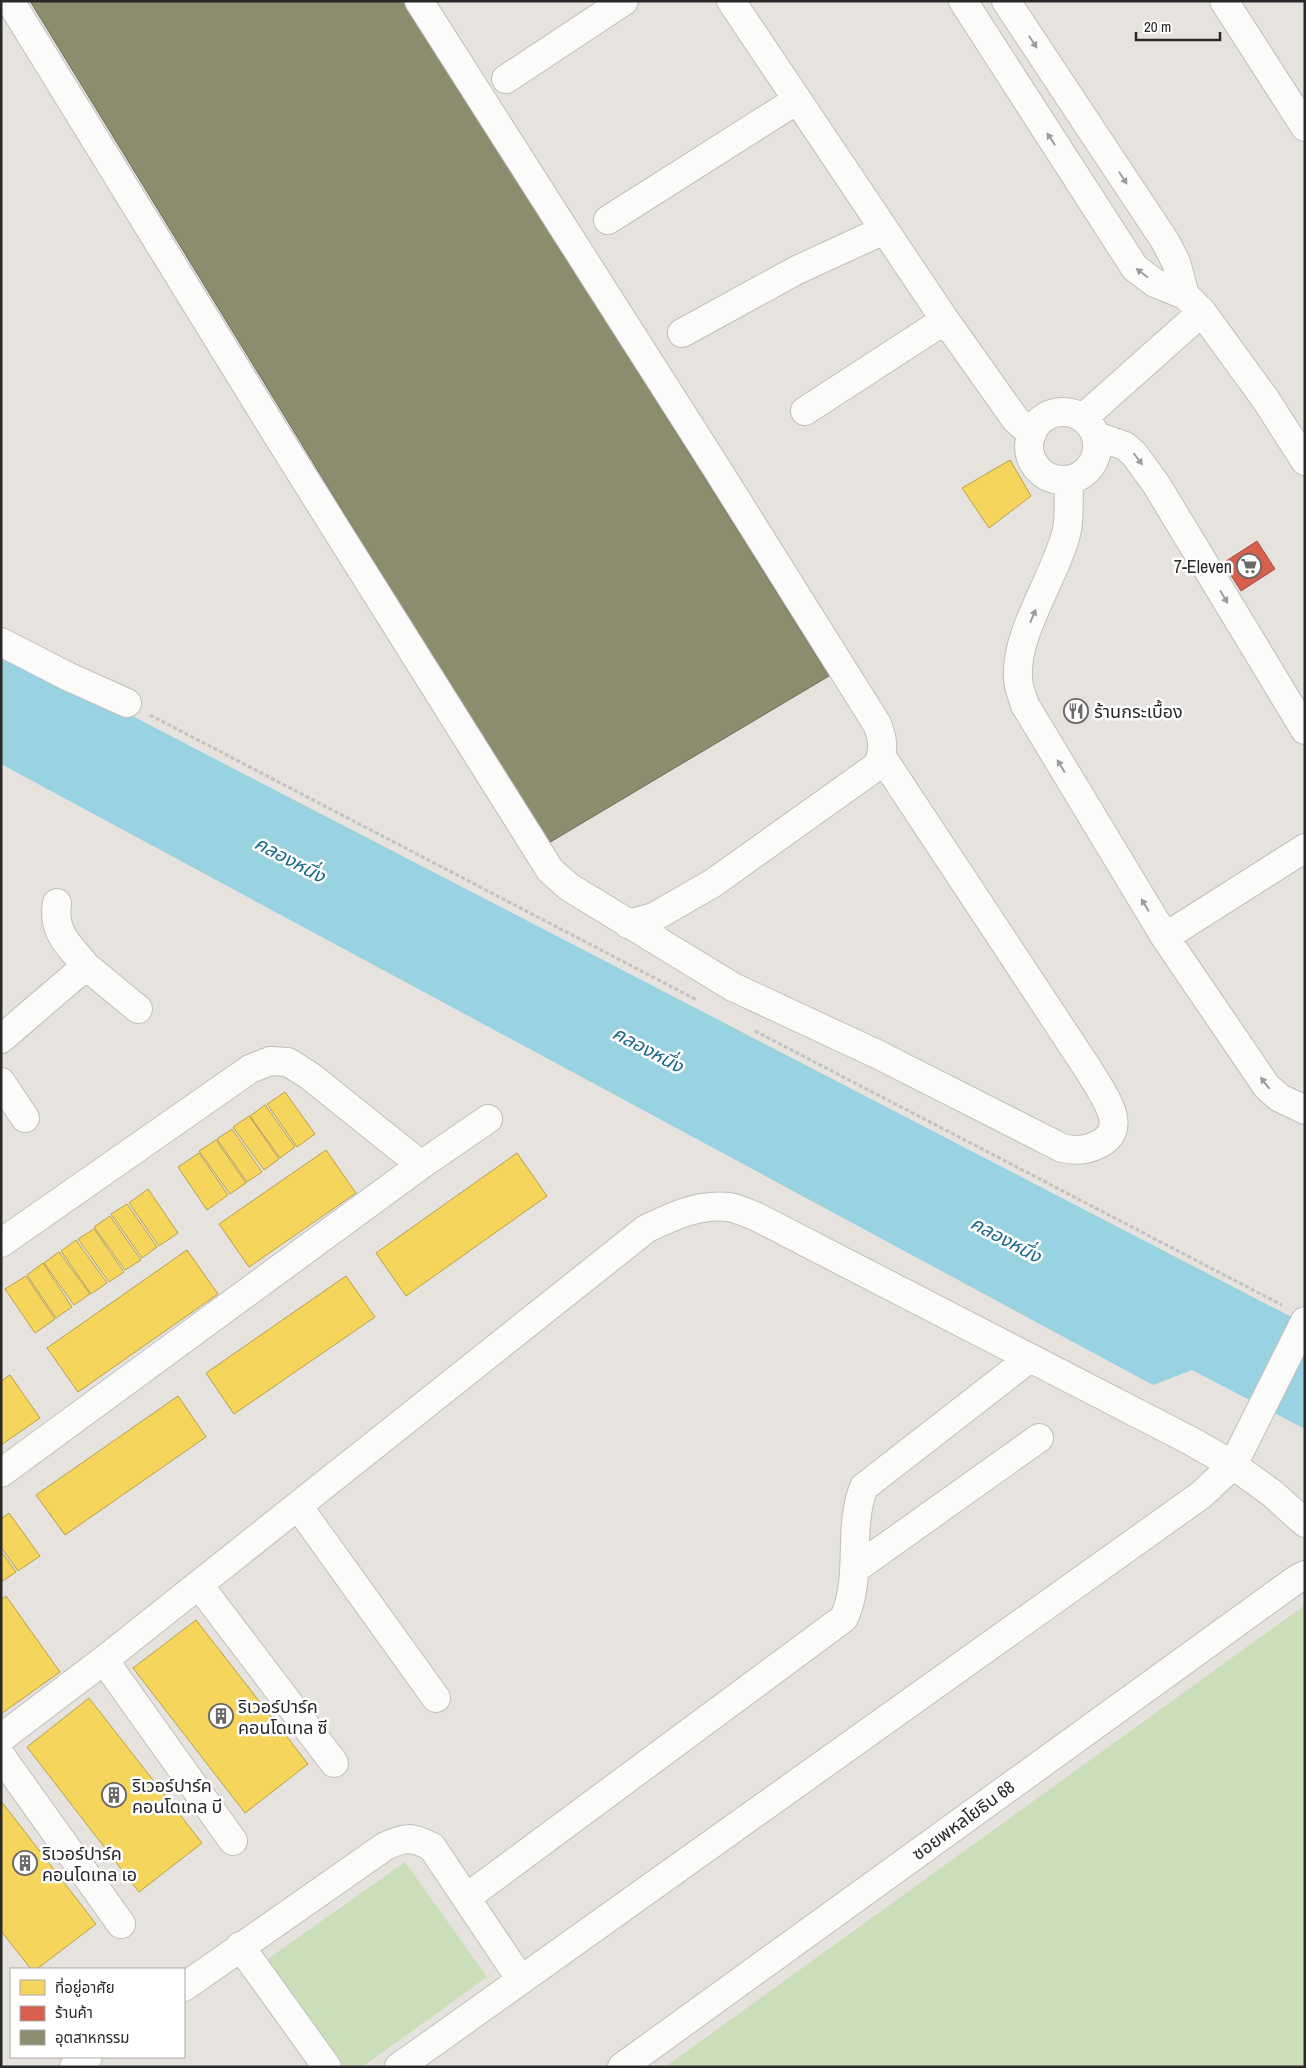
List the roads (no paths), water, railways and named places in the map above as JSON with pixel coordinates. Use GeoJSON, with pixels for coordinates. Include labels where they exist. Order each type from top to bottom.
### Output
{"type":"FeatureCollection","features":[{"type":"Feature","properties":{"kind":"street"},"geometry":{"type":"LineString","coordinates":[[10,1],[277,435],[550,870],[570,887],[733,987],[877,1054],[1062,1148],[1076,1151],[1093,1148],[1109,1139],[1114,1127],[1112,1110],[1108,1103],[882,757]]}},
{"type":"Feature","properties":{"kind":"street"},"geometry":{"type":"LineString","coordinates":[[419,1],[877,724],[883,745],[882,757],[877,766],[713,883],[654,917],[628,924]]}},
{"type":"Feature","properties":{"kind":"street"},"geometry":{"type":"LineString","coordinates":[[506,79],[624,1]]}},
{"type":"Feature","properties":{"kind":"street"},"geometry":{"type":"LineString","coordinates":[[731,1],[945,320],[1016,420],[1032,434]]}},
{"type":"Feature","properties":{"kind":"street"},"geometry":{"type":"LineString","coordinates":[[963,1],[1135,268],[1155,283],[1193,304]]}},
{"type":"Feature","properties":{"kind":"street"},"geometry":{"type":"LineString","coordinates":[[1006,1],[1165,241],[1176,262],[1193,304],[1266,400],[1305,461]]}},
{"type":"Feature","properties":{"kind":"street"},"geometry":{"type":"LineString","coordinates":[[1224,1],[1305,127]]}},
{"type":"Feature","properties":{"kind":"street"},"geometry":{"type":"LineString","coordinates":[[608,220],[797,100]]}},
{"type":"Feature","properties":{"kind":"street"},"geometry":{"type":"LineString","coordinates":[[682,333],[797,270],[884,230]]}},
{"type":"Feature","properties":{"kind":"street"},"geometry":{"type":"LineString","coordinates":[[1090,427],[1193,304]]}},
{"type":"Feature","properties":{"kind":"street"},"geometry":{"type":"LineString","coordinates":[[805,411],[945,320]]}},
{"type":"Feature","properties":{"kind":"street"},"geometry":{"type":"LineString","coordinates":[[1090,427],[1098,448],[1095,460],[1084,473],[1069,480],[1058,480],[1040,472],[1030,454],[1029,444],[1032,434],[1044,418],[1064,412],[1125,446],[1134,454],[1156,484],[1305,730]]}},
{"type":"Feature","properties":{"kind":"street"},"geometry":{"type":"LineString","coordinates":[[1069,480],[1067,529],[1057,562],[1025,634],[1021,651],[1019,685],[1025,705],[1165,937],[1267,1087],[1280,1098],[1305,1110]]}},
{"type":"Feature","properties":{"kind":"street"},"geometry":{"type":"LineString","coordinates":[[1,642],[66,676],[127,703]]}},
{"type":"Feature","properties":{"kind":"street"},"geometry":{"type":"LineString","coordinates":[[1165,937],[1305,848]]}},
{"type":"Feature","properties":{"kind":"street"},"geometry":{"type":"LineString","coordinates":[[57,903],[56,925],[66,942],[86,966],[138,1009]]}},
{"type":"Feature","properties":{"kind":"street"},"geometry":{"type":"LineString","coordinates":[[1,1039],[86,966]]}},
{"type":"Feature","properties":{"kind":"street"},"geometry":{"type":"LineString","coordinates":[[1,1243],[250,1069],[270,1061],[288,1062],[310,1076],[421,1165]]}},
{"type":"Feature","properties":{"kind":"street"},"geometry":{"type":"LineString","coordinates":[[1,1082],[25,1118]]}},
{"type":"Feature","properties":{"kind":"street"},"geometry":{"type":"LineString","coordinates":[[1,1473],[488,1118]]}},
{"type":"Feature","properties":{"kind":"street"},"geometry":{"type":"LineString","coordinates":[[1,1738],[104,1660],[646,1229],[680,1213],[705,1207],[730,1207],[755,1216],[1030,1358],[1239,1454],[1273,1494],[1305,1523]]}},
{"type":"Feature","properties":{"kind":"street"},"geometry":{"type":"LineString","coordinates":[[399,2067],[1201,1494],[1239,1454],[1305,1322]]}},
{"type":"Feature","properties":{"kind":"street"},"geometry":{"type":"LineString","coordinates":[[466,1898],[844,1618],[850,1604],[855,1569],[855,1521],[858,1502],[864,1487],[1030,1358]]}},
{"type":"Feature","properties":{"kind":"street"},"geometry":{"type":"LineString","coordinates":[[855,1569],[1039,1438]]}},
{"type":"Feature","properties":{"kind":"street"},"geometry":{"type":"LineString","coordinates":[[298,1506],[436,1698]]}},
{"type":"Feature","properties":{"kind":"street","name":"ซอยพหลโยธิน 68"},"geometry":{"type":"LineString","coordinates":[[622,2067],[1289,1584],[1305,1575]]}},
{"type":"Feature","properties":{"kind":"street"},"geometry":{"type":"LineString","coordinates":[[199,1585],[334,1763]]}},
{"type":"Feature","properties":{"kind":"street"},"geometry":{"type":"LineString","coordinates":[[104,1660],[233,1841]]}},
{"type":"Feature","properties":{"kind":"street"},"geometry":{"type":"LineString","coordinates":[[1,1756],[121,1924]]}},
{"type":"Feature","properties":{"kind":"street"},"geometry":{"type":"LineString","coordinates":[[185,1986],[384,1847],[401,1839],[417,1839],[432,1847],[521,1980]]}},
{"type":"Feature","properties":{"kind":"street"},"geometry":{"type":"LineString","coordinates":[[240,1946],[327,2067]]}},
{"type":"Feature","properties":{"kind":"street"},"geometry":{"type":"LineString","coordinates":[[74,2067],[87,2058]]}},
{"type":"Feature","properties":{"kind":"water","name":"คลองหนึ่ง"},"geometry":{"type":"Polygon","coordinates":[[[1,648],[1305,1324],[1305,1429],[1192,1370],[1153,1385],[1,764],[1,648]]]}},
{"type":"Feature","properties":{"kind":"place","name":"7-Eleven"},"geometry":{"type":"Point","coordinates":[1249,566]}},
{"type":"Feature","properties":{"kind":"place","name":"ร้านกระเบื้อง"},"geometry":{"type":"Point","coordinates":[1076,711]}},
{"type":"Feature","properties":{"kind":"place","name":"ริเวอร์ปาร์ค คอนโดเทล ซี"},"geometry":{"type":"Point","coordinates":[221,1716]}},
{"type":"Feature","properties":{"kind":"place","name":"ริเวอร์ปาร์ค คอนโดเทล บี"},"geometry":{"type":"Point","coordinates":[114,1795]}},
{"type":"Feature","properties":{"kind":"place","name":"ริเวอร์ปาร์ค คอนโดเทล เอ"},"geometry":{"type":"Point","coordinates":[25,1863]}}]}
